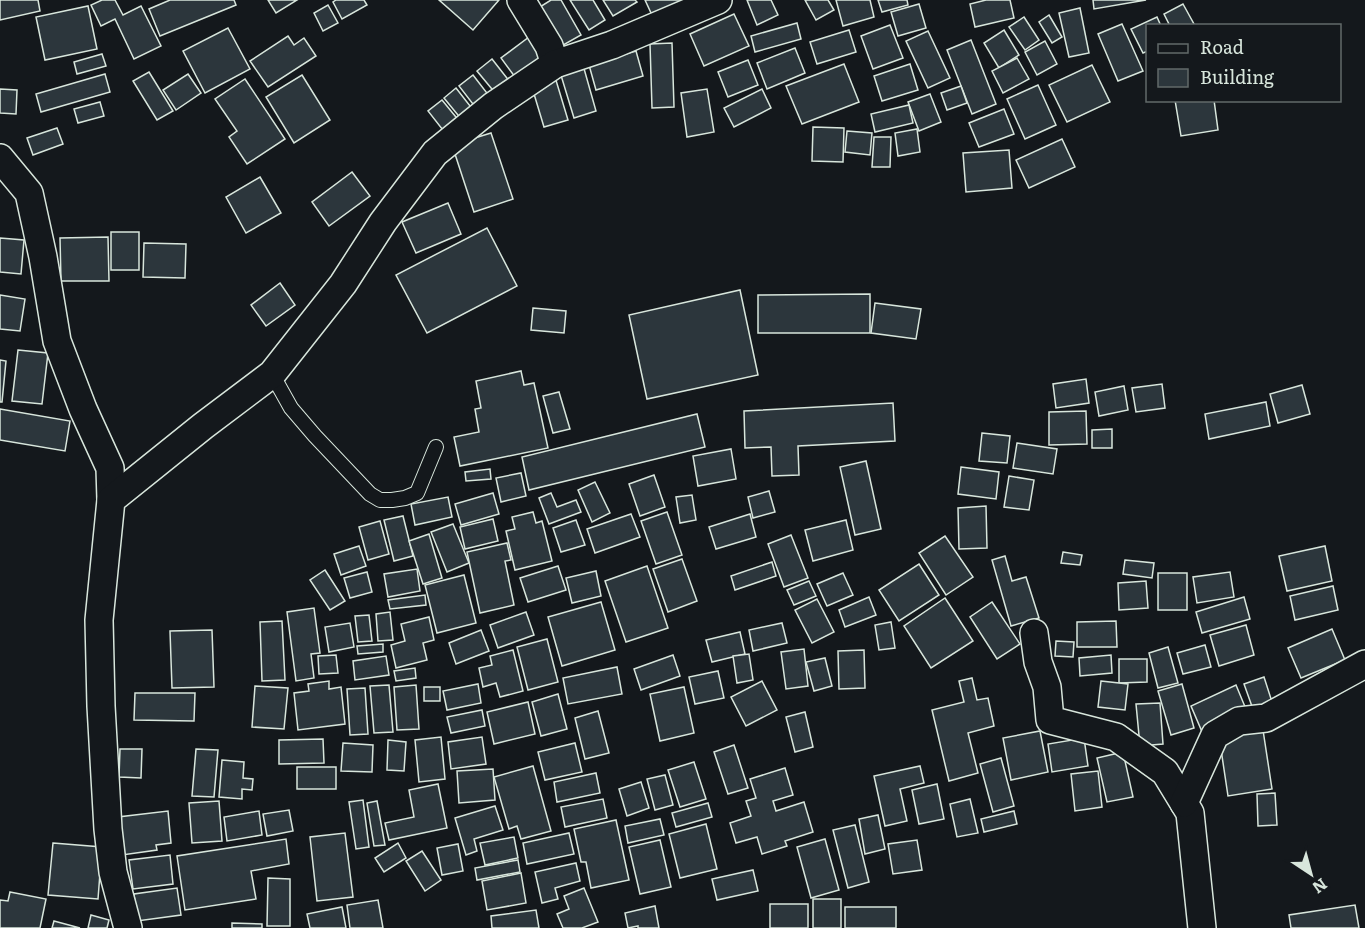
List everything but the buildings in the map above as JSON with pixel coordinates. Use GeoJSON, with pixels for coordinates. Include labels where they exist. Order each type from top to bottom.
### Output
{"type":"FeatureCollection","features":[{"type":"Feature","properties":{"kind":"street"},"geometry":{"type":"LineString","coordinates":[[521,0],[549,45],[555,64]]}},
{"type":"Feature","properties":{"kind":"street"},"geometry":{"type":"LineString","coordinates":[[111,501],[203,426],[272,374],[343,284],[383,222],[435,153],[493,106],[555,64],[612,45],[718,0]]}},
{"type":"Feature","properties":{"kind":"street"},"geometry":{"type":"LineString","coordinates":[[0,158],[29,193],[43,257],[57,341],[83,409],[110,468],[111,501],[99,620],[101,706],[108,829],[113,872],[128,928]]}},
{"type":"Feature","properties":{"kind":"street"},"geometry":{"type":"LineString","coordinates":[[1034,633],[1038,662],[1047,687],[1050,720],[1116,737],[1165,772],[1190,813],[1202,928]]}},
{"type":"Feature","properties":{"kind":"street"},"geometry":{"type":"LineString","coordinates":[[1184,803],[1215,735],[1239,721],[1266,718],[1365,664]]}},
{"type":"Feature","properties":{"kind":"lane"},"geometry":{"type":"LineString","coordinates":[[272,374],[291,408],[370,494],[380,500],[405,498],[417,493],[436,447]]}}]}
